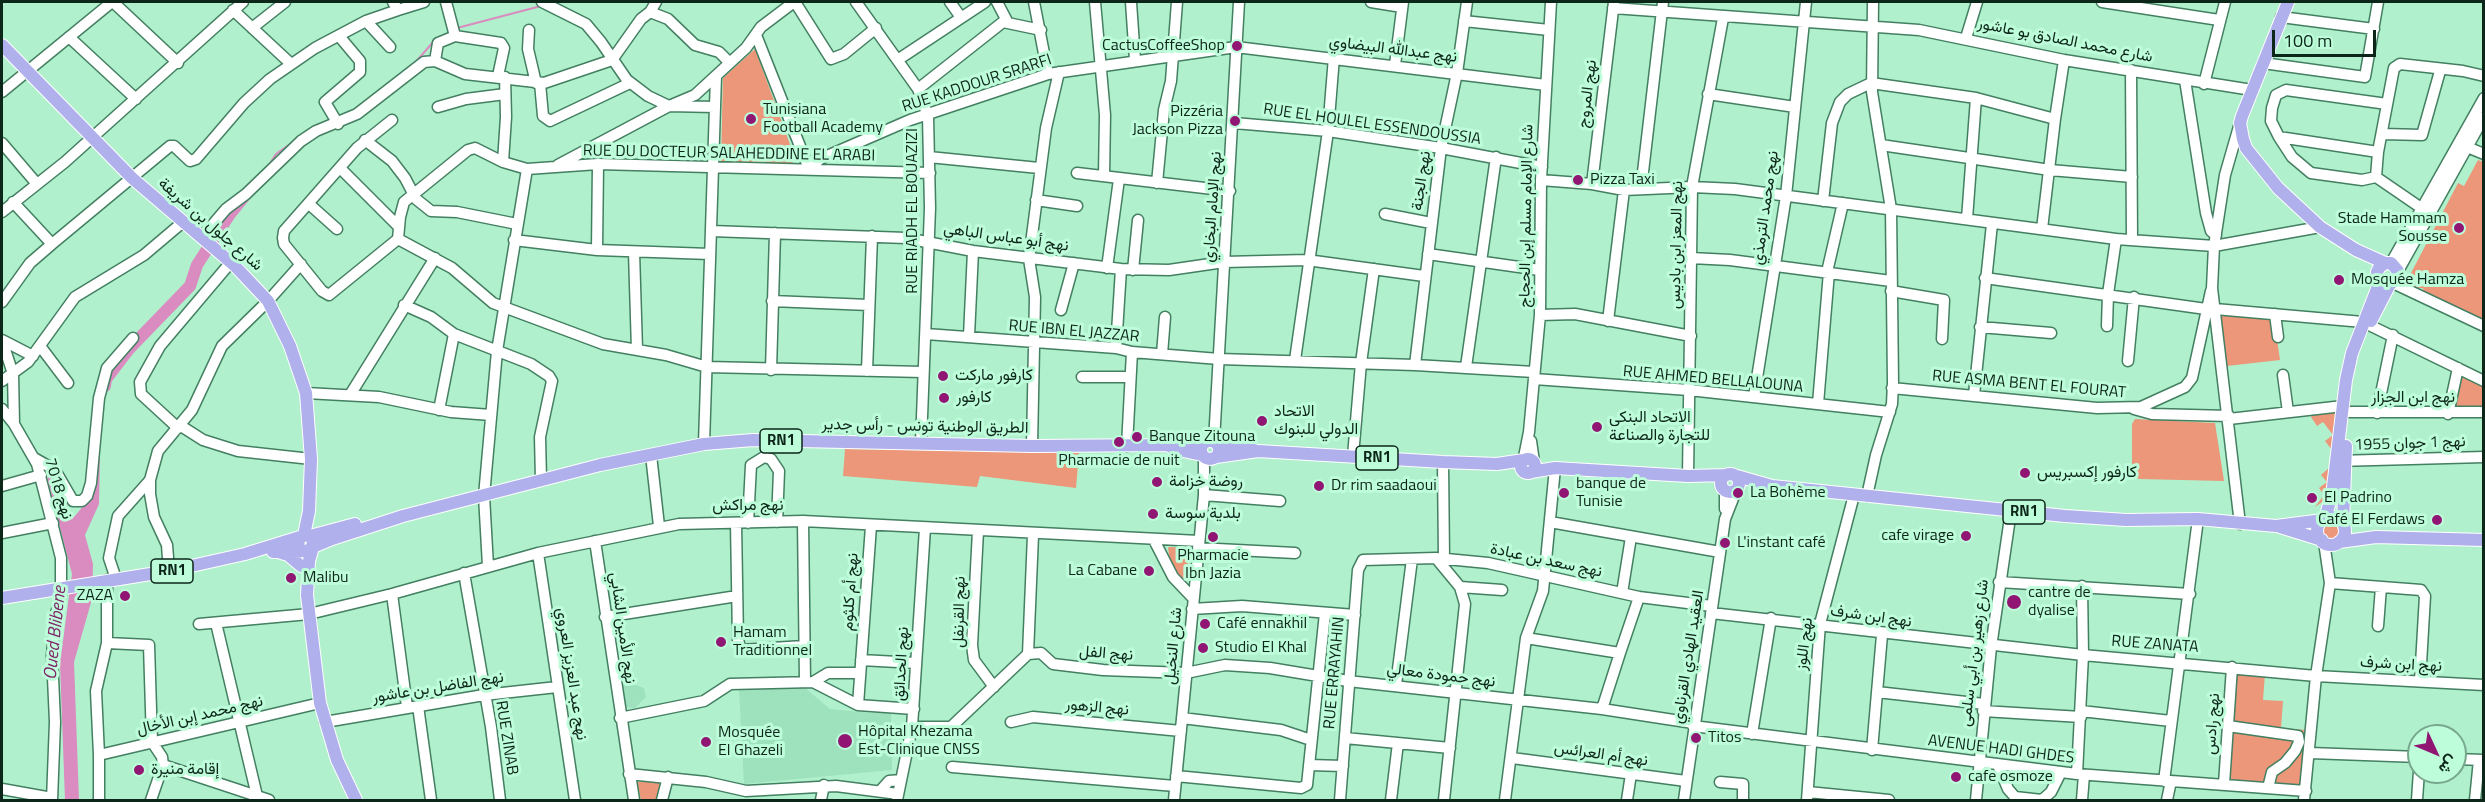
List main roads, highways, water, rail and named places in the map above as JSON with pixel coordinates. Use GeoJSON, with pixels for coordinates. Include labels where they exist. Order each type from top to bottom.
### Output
{"type":"FeatureCollection","features":[{"type":"Feature","properties":{"kind":"main road"},"geometry":{"type":"LineString","coordinates":[[2288,2],[2240,123],[2246,148],[2278,188],[2320,227],[2389,274],[2375,294],[2348,367],[2341,461],[2344,535],[2330,542],[2318,532],[2332,495],[2341,461]]}},
{"type":"Feature","properties":{"kind":"main road","name":"شارع جلول بن شريفة"},"geometry":{"type":"LineString","coordinates":[[2,45],[132,178],[231,262],[267,302],[290,346],[306,393],[311,459],[306,542]]}},
{"type":"Feature","properties":{"kind":"main road","name":"الطريق الوطنية تونس - رأس جدير"},"geometry":{"type":"LineString","coordinates":[[245,554],[271,552],[541,480],[651,455],[704,444],[753,440],[1032,446],[1168,445],[1174,449],[1258,451],[1527,465],[1688,476],[1732,475],[1772,486],[2011,511],[2126,520],[2198,519],[2276,526],[2324,519]]}},
{"type":"Feature","properties":{"kind":"main road"},"geometry":{"type":"LineString","coordinates":[[1730,490],[1721,481],[1732,475]]}},
{"type":"Feature","properties":{"kind":"main road","name":"الطريق الوطنية تونس - رأس جدير"},"geometry":{"type":"LineString","coordinates":[[1688,476],[1730,490],[1772,486]]}},
{"type":"Feature","properties":{"kind":"main road","name":"RN1"},"geometry":{"type":"LineString","coordinates":[[2324,519],[2335,518],[2343,524]]}},
{"type":"Feature","properties":{"kind":"main road","name":"الطريق الوطنية تونس - رأس جدير"},"geometry":{"type":"LineString","coordinates":[[2343,524],[2376,537]]}},
{"type":"Feature","properties":{"kind":"main road","name":"الطريق الوطنية تونس - رأس جدير"},"geometry":{"type":"LineString","coordinates":[[2276,526],[2330,542],[2376,537],[2484,540]]}},
{"type":"Feature","properties":{"kind":"main road"},"geometry":{"type":"LineString","coordinates":[[306,542],[301,566],[307,595],[320,703],[337,760],[356,801]]}},
{"type":"Feature","properties":{"kind":"main road"},"geometry":{"type":"LineString","coordinates":[[306,542],[309,561],[307,595]]}},
{"type":"Feature","properties":{"kind":"main road","name":"الطريق الوطنية تونس - رأس جدير"},"geometry":{"type":"LineString","coordinates":[[2,598],[169,571],[306,542]]}},
{"type":"Feature","properties":{"kind":"main road"},"geometry":{"type":"LineString","coordinates":[[271,552],[288,555],[301,566]]}},
{"type":"Feature","properties":{"kind":"waterway"},"geometry":{"type":"LineString","coordinates":[[457,28],[541,6]]}},
{"type":"Feature","properties":{"kind":"waterway"},"geometry":{"type":"LineString","coordinates":[[414,64],[434,41]]}},
{"type":"Feature","properties":{"kind":"waterway"},"geometry":{"type":"LineString","coordinates":[[269,165],[276,154],[307,132]]}},
{"type":"Feature","properties":{"kind":"waterway"},"geometry":{"type":"LineString","coordinates":[[105,386],[106,379],[129,349],[190,286],[197,265],[230,214],[244,197]]}},
{"type":"Feature","properties":{"kind":"place","name":"CactusCoffeeShop"},"geometry":{"type":"Point","coordinates":[1237,46]}},
{"type":"Feature","properties":{"kind":"place","name":"Tunisiana Football Academy"},"geometry":{"type":"Point","coordinates":[751,119]}},
{"type":"Feature","properties":{"kind":"place","name":"Pizzéria Jackson Pizza"},"geometry":{"type":"Point","coordinates":[1235,121]}},
{"type":"Feature","properties":{"kind":"place","name":"Pizza Taxi"},"geometry":{"type":"Point","coordinates":[1578,180]}},
{"type":"Feature","properties":{"kind":"place","name":"Stade Hammam Sousse"},"geometry":{"type":"Point","coordinates":[2459,228]}},
{"type":"Feature","properties":{"kind":"place","name":"Mosquée Hamza"},"geometry":{"type":"Point","coordinates":[2339,280]}},
{"type":"Feature","properties":{"kind":"place","name":"كارفور ماركت"},"geometry":{"type":"Point","coordinates":[943,376]}},
{"type":"Feature","properties":{"kind":"place","name":"كارفور"},"geometry":{"type":"Point","coordinates":[944,398]}},
{"type":"Feature","properties":{"kind":"place","name":"الاتحاد الدولي للبنوك"},"geometry":{"type":"Point","coordinates":[1262,421]}},
{"type":"Feature","properties":{"kind":"place","name":"الاتحاد البنكي للتجارة والصناعة"},"geometry":{"type":"Point","coordinates":[1597,427]}},
{"type":"Feature","properties":{"kind":"place","name":"Banque Zitouna"},"geometry":{"type":"Point","coordinates":[1137,437]}},
{"type":"Feature","properties":{"kind":"place","name":"Pharmacie de nuit"},"geometry":{"type":"Point","coordinates":[1119,442]}},
{"type":"Feature","properties":{"kind":"place","name":"كارفور إكسبريس"},"geometry":{"type":"Point","coordinates":[2025,473]}},
{"type":"Feature","properties":{"kind":"place","name":"روضة خزامة"},"geometry":{"type":"Point","coordinates":[1157,482]}},
{"type":"Feature","properties":{"kind":"place","name":"Dr rim saadaoui"},"geometry":{"type":"Point","coordinates":[1319,486]}},
{"type":"Feature","properties":{"kind":"place","name":"banque de Tunisie"},"geometry":{"type":"Point","coordinates":[1564,493]}},
{"type":"Feature","properties":{"kind":"place","name":"La Bohème"},"geometry":{"type":"Point","coordinates":[1738,493]}},
{"type":"Feature","properties":{"kind":"place","name":"El Padrino"},"geometry":{"type":"Point","coordinates":[2312,498]}},
{"type":"Feature","properties":{"kind":"place","name":"بلدية سوسة"},"geometry":{"type":"Point","coordinates":[1153,514]}},
{"type":"Feature","properties":{"kind":"place","name":"Café El Ferdaws"},"geometry":{"type":"Point","coordinates":[2437,520]}},
{"type":"Feature","properties":{"kind":"place","name":"cafe virage"},"geometry":{"type":"Point","coordinates":[1966,536]}},
{"type":"Feature","properties":{"kind":"place","name":"Pharmacie Ibn Jazia"},"geometry":{"type":"Point","coordinates":[1213,537]}},
{"type":"Feature","properties":{"kind":"place","name":"L'instant café"},"geometry":{"type":"Point","coordinates":[1725,543]}},
{"type":"Feature","properties":{"kind":"place","name":"La Cabane"},"geometry":{"type":"Point","coordinates":[1149,571]}},
{"type":"Feature","properties":{"kind":"place","name":"Malibu"},"geometry":{"type":"Point","coordinates":[291,578]}},
{"type":"Feature","properties":{"kind":"place","name":"ZAZA"},"geometry":{"type":"Point","coordinates":[125,596]}},
{"type":"Feature","properties":{"kind":"place","name":"cantre de dyalise"},"geometry":{"type":"Point","coordinates":[2014,602]}},
{"type":"Feature","properties":{"kind":"place","name":"Café ennakhil"},"geometry":{"type":"Point","coordinates":[1205,624]}},
{"type":"Feature","properties":{"kind":"place","name":"Hamam Traditionnel"},"geometry":{"type":"Point","coordinates":[721,642]}},
{"type":"Feature","properties":{"kind":"place","name":"Studio El Khal"},"geometry":{"type":"Point","coordinates":[1203,648]}},
{"type":"Feature","properties":{"kind":"place","name":"Titos"},"geometry":{"type":"Point","coordinates":[1696,738]}},
{"type":"Feature","properties":{"kind":"place","name":"Hôpital Khezama Est-Clinique CNSS"},"geometry":{"type":"Point","coordinates":[845,741]}},
{"type":"Feature","properties":{"kind":"place","name":"Mosquée El Ghazeli"},"geometry":{"type":"Point","coordinates":[706,742]}},
{"type":"Feature","properties":{"kind":"place","name":"إقامة منيرة"},"geometry":{"type":"Point","coordinates":[139,770]}},
{"type":"Feature","properties":{"kind":"place","name":"cafe osmoze"},"geometry":{"type":"Point","coordinates":[1956,777]}},
{"type":"Feature","properties":{"kind":"water label","name":"Oued Blibene"},"geometry":{"type":"Point","coordinates":[56,633]}}]}
